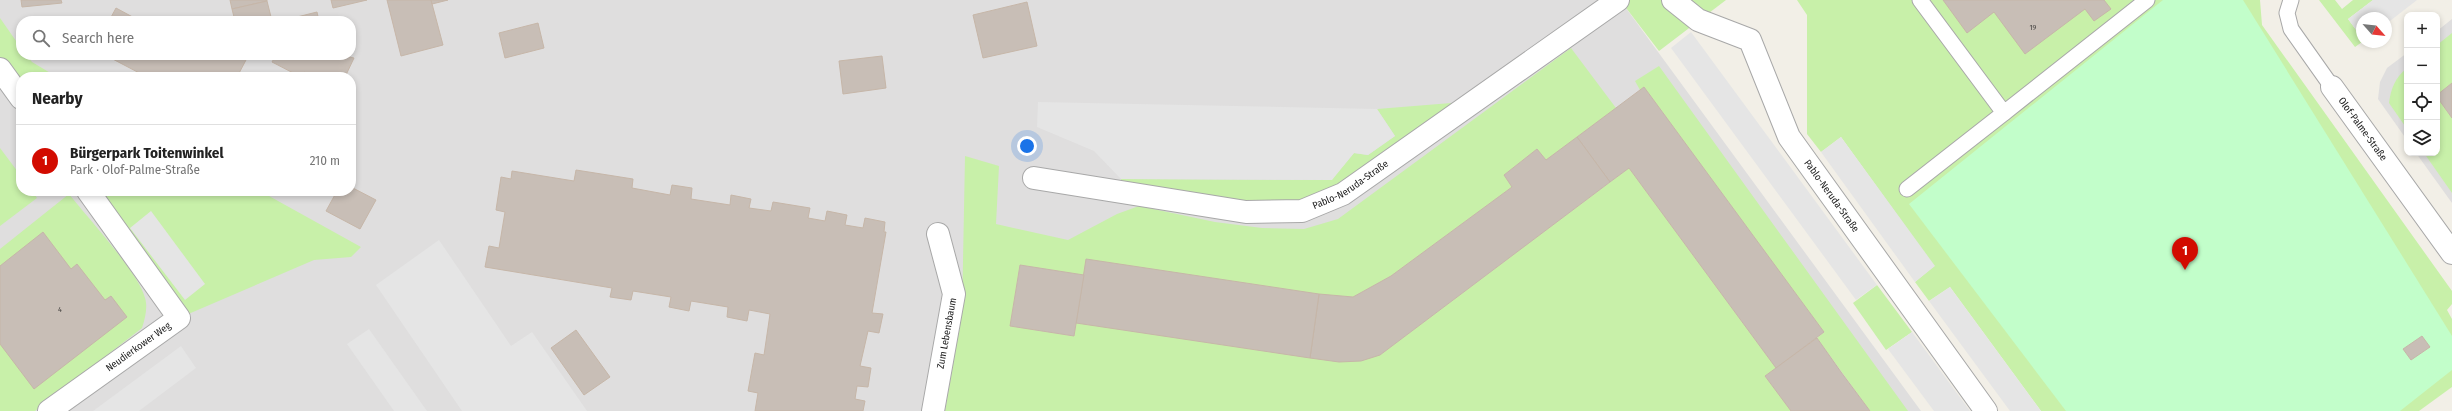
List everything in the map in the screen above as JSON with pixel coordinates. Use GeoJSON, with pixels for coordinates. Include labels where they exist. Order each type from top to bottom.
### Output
{"type":"FeatureCollection","features":[{"type":"Feature","properties":{"kind":"street","name":"Pablo-Neruda-Straße"},"geometry":{"type":"LineString","coordinates":[[1034,178],[1246,212],[1302,211],[1343,194],[1618,0]]}},
{"type":"Feature","properties":{"kind":"street","name":"Pablo-Neruda-Straße"},"geometry":{"type":"LineString","coordinates":[[1673,0],[1698,20],[1750,40],[1789,137],[1986,411]]}},
{"type":"Feature","properties":{"kind":"street"},"geometry":{"type":"LineString","coordinates":[[0,69],[16,91]]}},
{"type":"Feature","properties":{"kind":"street","name":"Olof-Palme-Straße"},"geometry":{"type":"LineString","coordinates":[[2332,87],[2452,253]]}},
{"type":"Feature","properties":{"kind":"street","name":"Neudierkower Weg"},"geometry":{"type":"LineString","coordinates":[[49,411],[179,318],[92,196]]}},
{"type":"Feature","properties":{"kind":"street","name":"Zum Lebensbaum"},"geometry":{"type":"LineString","coordinates":[[933,411],[954,294],[938,234]]}},
{"type":"Feature","properties":{"kind":"lane"},"geometry":{"type":"LineString","coordinates":[[1920,0],[2004,112]]}},
{"type":"Feature","properties":{"kind":"lane"},"geometry":{"type":"LineString","coordinates":[[1907,190],[2148,0]]}},
{"type":"Feature","properties":{"kind":"lane","name":"Olof-Palme-Straße"},"geometry":{"type":"LineString","coordinates":[[2291,0],[2287,13],[2292,29],[2332,87]]}},
{"type":"Feature","properties":{"kind":"shaded area"},"geometry":{"type":"Polygon","coordinates":[[[0,0],[1620,0],[1921,411],[0,411],[0,0]]]}},
{"type":"Feature","properties":{"kind":"shaded area"},"geometry":{"type":"Polygon","coordinates":[[[2373,0],[2417,0],[2392,19],[2392,12],[2357,12],[2373,0]]]}},
{"type":"Feature","properties":{"kind":"shaded area"},"geometry":{"type":"Polygon","coordinates":[[[2356,13],[2356,30],[2348,19],[2356,13]]]}},
{"type":"Feature","properties":{"kind":"shaded area"},"geometry":{"type":"Polygon","coordinates":[[[2452,19],[2452,203],[2418,156],[2440,156],[2440,29],[2452,19]]]}},
{"type":"Feature","properties":{"kind":"shaded area"},"geometry":{"type":"Polygon","coordinates":[[[1691,32],[1877,285],[1856,300],[1671,48],[1691,32]]]}},
{"type":"Feature","properties":{"kind":"shaded area"},"geometry":{"type":"Polygon","coordinates":[[[2404,55],[2404,136],[2378,99],[2380,82],[2387,68],[2404,55]]]}},
{"type":"Feature","properties":{"kind":"shaded area"},"geometry":{"type":"Polygon","coordinates":[[[1038,102],[1377,109],[1395,136],[1368,155],[1354,153],[1332,180],[1121,179],[1094,151],[1037,127],[1038,102]]]}},
{"type":"Feature","properties":{"kind":"shaded area"},"geometry":{"type":"Polygon","coordinates":[[[1841,137],[1935,266],[1915,282],[1821,152],[1841,137]]]}},
{"type":"Feature","properties":{"kind":"shaded area"},"geometry":{"type":"Polygon","coordinates":[[[151,211],[205,284],[185,300],[130,228],[151,211]]]}},
{"type":"Feature","properties":{"kind":"shaded area"},"geometry":{"type":"Polygon","coordinates":[[[439,240],[511,346],[532,332],[587,411],[462,411],[376,285],[439,240]]]}},
{"type":"Feature","properties":{"kind":"shaded area"},"geometry":{"type":"Polygon","coordinates":[[[1950,287],[2041,411],[2010,411],[1929,301],[1950,287]]]}},
{"type":"Feature","properties":{"kind":"shaded area"},"geometry":{"type":"Polygon","coordinates":[[[369,329],[427,411],[394,411],[347,344],[369,329]]]}},
{"type":"Feature","properties":{"kind":"shaded area"},"geometry":{"type":"Polygon","coordinates":[[[1912,332],[1970,411],[1934,411],[1888,349],[1912,332]]]}},
{"type":"Feature","properties":{"kind":"shaded area"},"geometry":{"type":"Polygon","coordinates":[[[181,346],[196,368],[139,411],[93,411],[181,346]]]}},
{"type":"Feature","properties":{"kind":"green space"},"geometry":{"type":"Polygon","coordinates":[[[1620,0],[1726,0],[1659,51],[1620,0]]]}},
{"type":"Feature","properties":{"kind":"green space"},"geometry":{"type":"Polygon","coordinates":[[[1797,0],[2260,0],[2262,25],[2452,291],[2452,304],[2447,310],[2452,319],[2452,387],[2419,411],[2041,411],[1950,287],[1929,301],[1915,282],[1934,266],[1841,137],[1821,152],[1807,134],[1807,15],[1797,0]]]}},
{"type":"Feature","properties":{"kind":"green space"},"geometry":{"type":"Polygon","coordinates":[[[2163,0],[2243,0],[2452,336],[2452,370],[2400,411],[2066,411],[1909,204],[2163,0]]]}},
{"type":"Feature","properties":{"kind":"green space"},"geometry":{"type":"Polygon","coordinates":[[[2319,0],[2335,0],[2342,9],[2353,0],[2373,0],[2348,19],[2356,30],[2355,47],[2319,0]]]}},
{"type":"Feature","properties":{"kind":"green space"},"geometry":{"type":"Polygon","coordinates":[[[0,18],[16,41],[16,60],[30,60],[49,72],[16,72],[16,91],[0,69],[0,18]]]}},
{"type":"Feature","properties":{"kind":"green space"},"geometry":{"type":"Polygon","coordinates":[[[2452,33],[2452,83],[2440,93],[2440,48],[2440,43],[2452,33]]]}},
{"type":"Feature","properties":{"kind":"green space"},"geometry":{"type":"Polygon","coordinates":[[[1571,48],[1616,108],[1546,160],[1537,149],[1504,175],[1512,187],[1391,276],[1353,297],[1084,275],[1020,265],[1010,326],[1074,336],[1076,323],[1380,355],[1629,168],[1776,368],[1765,376],[1791,411],[945,411],[962,314],[965,156],[999,166],[996,224],[1068,240],[1117,214],[1139,206],[1215,222],[1262,228],[1304,229],[1338,219],[1571,48]]]}},
{"type":"Feature","properties":{"kind":"green space"},"geometry":{"type":"Polygon","coordinates":[[[1659,66],[1908,411],[1870,411],[1817,338],[1824,332],[1644,87],[1640,90],[1635,81],[1659,66]]]}},
{"type":"Feature","properties":{"kind":"green space"},"geometry":{"type":"Polygon","coordinates":[[[2404,71],[2404,125],[2389,103],[2394,84],[2404,71]]]}},
{"type":"Feature","properties":{"kind":"green space"},"geometry":{"type":"Polygon","coordinates":[[[1476,101],[1302,211],[1121,191],[1121,179],[1331,180],[1354,153],[1368,155],[1395,136],[1377,109],[1476,101]]]}},
{"type":"Feature","properties":{"kind":"green space"},"geometry":{"type":"Polygon","coordinates":[[[2440,101],[2452,118],[2452,193],[2426,156],[2440,156],[2440,101]]]}},
{"type":"Feature","properties":{"kind":"green space"},"geometry":{"type":"Polygon","coordinates":[[[0,148],[16,169],[16,196],[36,196],[37,198],[0,226],[0,148]]]}},
{"type":"Feature","properties":{"kind":"green space"},"geometry":{"type":"Polygon","coordinates":[[[66,196],[71,196],[123,260],[141,287],[145,298],[146,309],[142,328],[35,411],[0,411],[0,249],[66,196]]]}},
{"type":"Feature","properties":{"kind":"green space"},"geometry":{"type":"Polygon","coordinates":[[[92,196],[269,196],[361,247],[351,257],[314,260],[179,318],[92,196]]]}},
{"type":"Feature","properties":{"kind":"green space"},"geometry":{"type":"Polygon","coordinates":[[[1877,285],[1912,332],[1886,350],[1853,303],[1877,285]]]}},
{"type":"Feature","properties":{"kind":"building"},"geometry":{"type":"Polygon","coordinates":[[[21,0],[61,0],[62,3],[22,7],[21,0]]]}},
{"type":"Feature","properties":{"kind":"building"},"geometry":{"type":"Polygon","coordinates":[[[230,0],[267,0],[267,1],[232,9],[230,0]]]}},
{"type":"Feature","properties":{"kind":"building"},"geometry":{"type":"Polygon","coordinates":[[[331,0],[367,0],[333,8],[331,0]]]}},
{"type":"Feature","properties":{"kind":"building"},"geometry":{"type":"Polygon","coordinates":[[[387,0],[431,0],[443,45],[401,56],[387,0]]]}},
{"type":"Feature","properties":{"kind":"building"},"geometry":{"type":"Polygon","coordinates":[[[431,0],[448,0],[432,4],[431,0]]]}},
{"type":"Feature","properties":{"kind":"building"},"geometry":{"type":"Polygon","coordinates":[[[1943,0],[2104,0],[2111,9],[2094,21],[2085,9],[2025,54],[1994,12],[1967,33],[1943,0]]]}},
{"type":"Feature","properties":{"kind":"building"},"geometry":{"type":"Polygon","coordinates":[[[267,1],[271,16],[234,16],[232,9],[267,1]]]}},
{"type":"Feature","properties":{"kind":"building"},"geometry":{"type":"Polygon","coordinates":[[[1027,2],[1037,46],[983,58],[973,15],[1027,2]]]}},
{"type":"Feature","properties":{"kind":"building"},"geometry":{"type":"Polygon","coordinates":[[[116,8],[131,16],[112,16],[116,8]]]}},
{"type":"Feature","properties":{"kind":"building"},"geometry":{"type":"Polygon","coordinates":[[[317,12],[318,16],[301,16],[317,12]]]}},
{"type":"Feature","properties":{"kind":"building"},"geometry":{"type":"Polygon","coordinates":[[[538,23],[544,48],[505,58],[499,33],[538,23]]]}},
{"type":"Feature","properties":{"kind":"building"},"geometry":{"type":"Polygon","coordinates":[[[882,56],[886,88],[843,94],[839,61],[882,56]]]}},
{"type":"Feature","properties":{"kind":"building"},"geometry":{"type":"Polygon","coordinates":[[[115,60],[246,60],[240,72],[137,72],[115,60]]]}},
{"type":"Feature","properties":{"kind":"building"},"geometry":{"type":"Polygon","coordinates":[[[273,60],[353,60],[347,72],[291,72],[272,62],[273,60]]]}},
{"type":"Feature","properties":{"kind":"building"},"geometry":{"type":"Polygon","coordinates":[[[2452,83],[2452,118],[2440,101],[2440,93],[2452,83]]]}},
{"type":"Feature","properties":{"kind":"building"},"geometry":{"type":"Polygon","coordinates":[[[1644,87],[1824,332],[1776,368],[1629,168],[1610,182],[1577,137],[1644,87]]]}},
{"type":"Feature","properties":{"kind":"building"},"geometry":{"type":"Polygon","coordinates":[[[1577,137],[1610,182],[1380,355],[1361,361],[1339,362],[1310,358],[1319,294],[1353,297],[1391,276],[1512,187],[1504,175],[1537,149],[1546,160],[1577,137]]]}},
{"type":"Feature","properties":{"kind":"building"},"geometry":{"type":"Polygon","coordinates":[[[576,170],[633,179],[632,188],[670,195],[672,185],[692,188],[691,199],[730,205],[731,195],[751,199],[749,208],[771,211],[773,202],[810,208],[808,218],[825,221],[827,211],[847,215],[845,225],[863,228],[865,218],[885,222],[884,232],[886,232],[872,313],[883,314],[879,333],[868,331],[860,366],[871,368],[868,387],[857,386],[855,399],[865,401],[863,411],[755,411],[758,393],[748,391],[755,353],[764,355],[770,314],[749,310],[747,321],[727,317],[728,307],[691,301],[689,311],[669,307],[671,297],[633,291],[631,300],[610,297],[612,288],[485,267],[489,246],[499,248],[505,212],[496,210],[501,177],[511,179],[512,171],[574,181],[576,170]]]}},
{"type":"Feature","properties":{"kind":"building"},"geometry":{"type":"Polygon","coordinates":[[[356,190],[376,200],[360,229],[326,211],[334,196],[356,196],[356,190]]]}},
{"type":"Feature","properties":{"kind":"building"},"geometry":{"type":"Polygon","coordinates":[[[43,232],[71,269],[77,264],[105,300],[111,296],[127,317],[34,389],[0,344],[0,266],[43,232]]]}},
{"type":"Feature","properties":{"kind":"building"},"geometry":{"type":"Polygon","coordinates":[[[1086,259],[1319,294],[1310,358],[1076,323],[1086,259]]]}},
{"type":"Feature","properties":{"kind":"building"},"geometry":{"type":"Polygon","coordinates":[[[1020,265],[1084,275],[1074,336],[1010,326],[1020,265]]]}},
{"type":"Feature","properties":{"kind":"building"},"geometry":{"type":"Polygon","coordinates":[[[576,330],[610,377],[584,395],[551,348],[576,330]]]}},
{"type":"Feature","properties":{"kind":"building"},"geometry":{"type":"Polygon","coordinates":[[[2422,336],[2430,347],[2411,360],[2403,349],[2422,336]]]}},
{"type":"Feature","properties":{"kind":"building"},"geometry":{"type":"Polygon","coordinates":[[[1817,338],[1870,411],[1791,411],[1765,376],[1817,338]]]}},
{"type":"Feature","properties":{"kind":"place","name":"Bürgerpark Toitenwinkel"},"geometry":{"type":"Point","coordinates":[2185,270]}}]}
